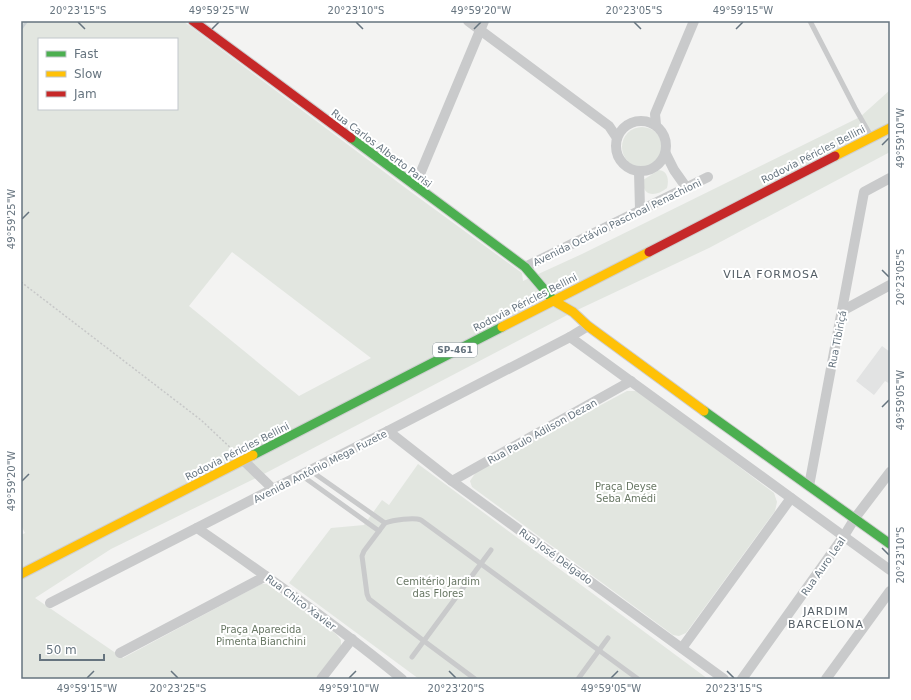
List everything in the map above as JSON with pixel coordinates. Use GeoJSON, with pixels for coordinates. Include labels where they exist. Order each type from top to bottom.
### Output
{"type":"FeatureCollection","features":[{"type":"Feature","properties":{"kind":"main road","name":"Rua Carlos Alberto Parisi"},"geometry":{"type":"LineString","coordinates":[[193,21],[525,267],[552,300]]}},
{"type":"Feature","properties":{"kind":"main road","name":"Rodovia Péricles Bellini"},"geometry":{"type":"LineString","coordinates":[[21,574],[552,300],[890,128]]}},
{"type":"Feature","properties":{"kind":"main road"},"geometry":{"type":"LineString","coordinates":[[552,300],[573,312],[588,326],[642,367],[890,544]]}},
{"type":"Feature","properties":{"kind":"street"},"geometry":{"type":"LineString","coordinates":[[468,21],[482,25],[609,126],[617,138]]}},
{"type":"Feature","properties":{"kind":"street"},"geometry":{"type":"LineString","coordinates":[[656,125],[655,114],[694,21]]}},
{"type":"Feature","properties":{"kind":"street"},"geometry":{"type":"LineString","coordinates":[[416,186],[482,25]]}},
{"type":"Feature","properties":{"kind":"street"},"geometry":{"type":"LineString","coordinates":[[646,121],[655,114]]}},
{"type":"Feature","properties":{"kind":"street"},"geometry":{"type":"LineString","coordinates":[[633,121],[646,121],[656,125],[663,133],[666,143],[666,154],[662,162],[648,171],[640,172],[630,169],[623,164],[618,156],[615,147],[617,138],[623,128],[633,121]]}},
{"type":"Feature","properties":{"kind":"street"},"geometry":{"type":"LineString","coordinates":[[609,126],[623,128]]}},
{"type":"Feature","properties":{"kind":"street"},"geometry":{"type":"LineString","coordinates":[[666,154],[674,170],[686,187]]}},
{"type":"Feature","properties":{"kind":"street"},"geometry":{"type":"LineString","coordinates":[[640,172],[640,209]]}},
{"type":"Feature","properties":{"kind":"street","name":"Avenida Octávio Paschoal Penachioni"},"geometry":{"type":"LineString","coordinates":[[525,267],[640,209],[708,177]]}},
{"type":"Feature","properties":{"kind":"street","name":"Rua Tibiriçá"},"geometry":{"type":"LineString","coordinates":[[809,486],[864,192],[890,178]]}},
{"type":"Feature","properties":{"kind":"street"},"geometry":{"type":"LineString","coordinates":[[842,311],[890,285]]}},
{"type":"Feature","properties":{"kind":"street","name":"Avenida Antônio Mega Fuzete"},"geometry":{"type":"LineString","coordinates":[[50,603],[272,489],[311,471],[570,337],[588,326]]}},
{"type":"Feature","properties":{"kind":"street"},"geometry":{"type":"LineString","coordinates":[[570,337],[890,570]]}},
{"type":"Feature","properties":{"kind":"street","name":"Rua Paulo Adilson Dezan"},"geometry":{"type":"LineString","coordinates":[[452,481],[632,381]]}},
{"type":"Feature","properties":{"kind":"street","name":"Rua José Delgado"},"geometry":{"type":"LineString","coordinates":[[388,431],[452,481],[724,679]]}},
{"type":"Feature","properties":{"kind":"street"},"geometry":{"type":"LineString","coordinates":[[244,460],[272,489]]}},
{"type":"Feature","properties":{"kind":"street","name":"Rua Auro Leal"},"geometry":{"type":"LineString","coordinates":[[742,679],[844,536],[855,518],[890,472]]}},
{"type":"Feature","properties":{"kind":"street"},"geometry":{"type":"LineString","coordinates":[[682,648],[791,498]]}},
{"type":"Feature","properties":{"kind":"street","name":"Rua Chico Xavier"},"geometry":{"type":"LineString","coordinates":[[197,528],[352,639],[402,679]]}},
{"type":"Feature","properties":{"kind":"street"},"geometry":{"type":"LineString","coordinates":[[120,653],[266,576]]}},
{"type":"Feature","properties":{"kind":"street"},"geometry":{"type":"LineString","coordinates":[[826,679],[890,591]]}},
{"type":"Feature","properties":{"kind":"street"},"geometry":{"type":"LineString","coordinates":[[321,679],[352,639]]}},
{"type":"Feature","properties":{"kind":"lane"},"geometry":{"type":"LineString","coordinates":[[810,21],[871,137]]}},
{"type":"Feature","properties":{"kind":"lane"},"geometry":{"type":"LineString","coordinates":[[311,471],[386,523]]}},
{"type":"Feature","properties":{"kind":"lane"},"geometry":{"type":"LineString","coordinates":[[301,475],[379,531]]}},
{"type":"Feature","properties":{"kind":"lane"},"geometry":{"type":"LineString","coordinates":[[476,679],[373,603],[367,594],[362,556],[364,551],[386,523],[390,521],[421,520],[638,679]]}},
{"type":"Feature","properties":{"kind":"lane"},"geometry":{"type":"LineString","coordinates":[[412,657],[491,550]]}},
{"type":"Feature","properties":{"kind":"lane"},"geometry":{"type":"LineString","coordinates":[[578,679],[608,638]]}},
{"type":"Feature","properties":{"kind":"path"},"geometry":{"type":"LineString","coordinates":[[21,282],[201,420],[244,460]]}},
{"type":"Feature","properties":{"kind":"shaded area"},"geometry":{"type":"Polygon","coordinates":[[[882,346],[890,352],[890,384],[885,381],[874,395],[856,381],[882,346]]]}},
{"type":"Feature","properties":{"kind":"green space","name":"Praça Aparecida Pimenta Bianchini"},"geometry":{"type":"Polygon","coordinates":[[[21,21],[183,21],[411,192],[522,273],[523,281],[582,254],[860,117],[890,90],[890,152],[709,248],[573,312],[260,476],[111,549],[35,598],[123,658],[261,584],[267,584],[336,634],[341,640],[341,646],[315,679],[21,679],[21,535],[25,533],[21,525],[21,21]],[[232,252],[189,306],[299,396],[371,358],[232,252]]]}},
{"type":"Feature","properties":{"kind":"green space"},"geometry":{"type":"Polygon","coordinates":[[[642,127],[656,133],[662,147],[656,161],[642,167],[628,161],[622,147],[628,133],[642,127]]]}},
{"type":"Feature","properties":{"kind":"green space"},"geometry":{"type":"Polygon","coordinates":[[[659,170],[664,172],[667,176],[667,188],[658,193],[650,194],[643,186],[643,180],[659,170]]]}},
{"type":"Feature","properties":{"kind":"green space","name":"Praça Deyse Seba Amédi"},"geometry":{"type":"Polygon","coordinates":[[[627,391],[636,391],[644,395],[774,493],[777,502],[775,511],[686,633],[679,636],[673,635],[472,487],[470,481],[476,472],[627,391]]]}},
{"type":"Feature","properties":{"kind":"green space","name":"Cemitério Jardim das Flores"},"geometry":{"type":"Polygon","coordinates":[[[418,464],[708,679],[419,679],[289,583],[331,528],[364,525],[382,500],[389,505],[418,464]]]}},
{"type":"Feature","properties":{"kind":"waterway"},"geometry":{"type":"LineString","coordinates":[[21,29],[27,21]]}},
{"type":"Feature","properties":{"kind":"traffic: fast"},"geometry":{"type":"LineString","coordinates":[[351,138],[525,267],[554,301]]}},
{"type":"Feature","properties":{"kind":"traffic: fast"},"geometry":{"type":"LineString","coordinates":[[253,455],[502,327]]}},
{"type":"Feature","properties":{"kind":"traffic: fast"},"geometry":{"type":"LineString","coordinates":[[704,411],[890,544]]}},
{"type":"Feature","properties":{"kind":"traffic: slow"},"geometry":{"type":"LineString","coordinates":[[835,156],[890,128]]}},
{"type":"Feature","properties":{"kind":"traffic: slow"},"geometry":{"type":"LineString","coordinates":[[502,327],[649,252]]}},
{"type":"Feature","properties":{"kind":"traffic: slow"},"geometry":{"type":"LineString","coordinates":[[554,301],[573,312],[588,326],[704,411]]}},
{"type":"Feature","properties":{"kind":"traffic: slow"},"geometry":{"type":"LineString","coordinates":[[21,574],[253,455]]}},
{"type":"Feature","properties":{"kind":"traffic: jam"},"geometry":{"type":"LineString","coordinates":[[193,21],[351,138]]}},
{"type":"Feature","properties":{"kind":"traffic: jam"},"geometry":{"type":"LineString","coordinates":[[649,252],[835,156]]}},
{"type":"Feature","properties":{"kind":"district","name":"VILA FORMOSA"},"geometry":{"type":"Point","coordinates":[771,274]}},
{"type":"Feature","properties":{"kind":"district","name":"JARDIM BARCELONA"},"geometry":{"type":"Point","coordinates":[826,617]}}]}
